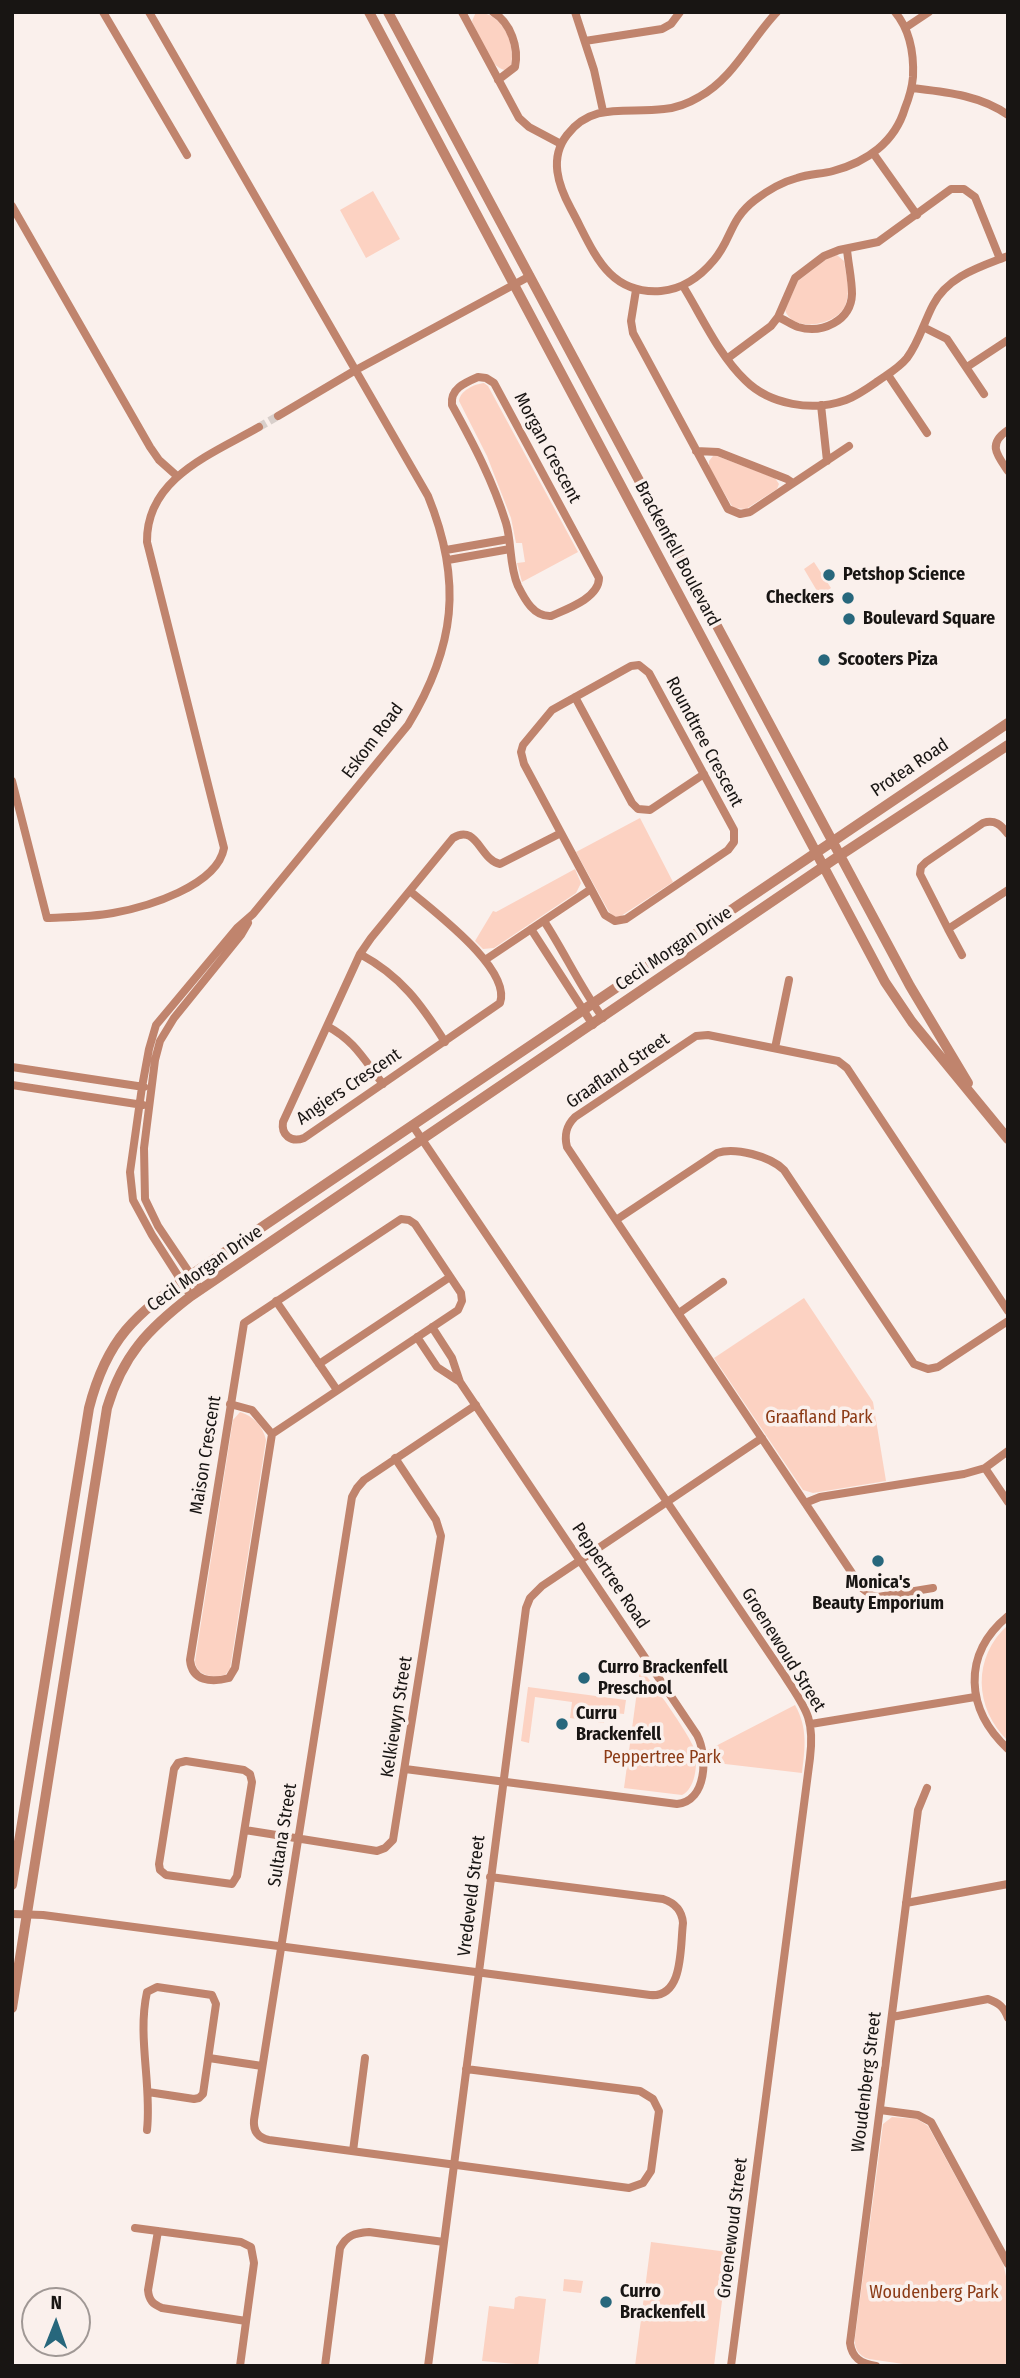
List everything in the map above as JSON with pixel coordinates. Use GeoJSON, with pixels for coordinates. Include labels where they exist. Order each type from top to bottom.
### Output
{"type":"FeatureCollection","features":[{"type":"Feature","properties":{"kind":"street"},"geometry":{"type":"LineString","coordinates":[[103,12],[187,155]]}},
{"type":"Feature","properties":{"kind":"street","name":"Eskom Road"},"geometry":{"type":"LineString","coordinates":[[149,12],[428,496],[446,550],[451,603],[449,626],[438,663],[420,704],[398,738],[253,914],[241,934],[166,1029],[140,1105],[130,1172],[138,1212],[191,1296]]}},
{"type":"Feature","properties":{"kind":"street","name":"Brackenfell Boulevard"},"geometry":{"type":"LineString","coordinates":[[369,12],[896,1000],[1008,1139]]}},
{"type":"Feature","properties":{"kind":"street","name":"Brackenfell Boulevard"},"geometry":{"type":"LineString","coordinates":[[388,12],[839,856],[910,986],[976,1098]]}},
{"type":"Feature","properties":{"kind":"street"},"geometry":{"type":"LineString","coordinates":[[493,12],[504,22],[517,50],[515,67],[498,80]]}},
{"type":"Feature","properties":{"kind":"street"},"geometry":{"type":"LineString","coordinates":[[575,12],[603,111]]}},
{"type":"Feature","properties":{"kind":"street"},"geometry":{"type":"LineString","coordinates":[[585,41],[662,29],[671,24],[680,12]]}},
{"type":"Feature","properties":{"kind":"street"},"geometry":{"type":"LineString","coordinates":[[777,12],[730,72],[702,96],[663,110],[603,111],[580,122],[561,144],[556,165],[567,202],[604,268],[618,281],[636,290],[649,292],[683,286],[713,261],[736,219],[755,200],[787,181],[835,170],[873,153],[887,141],[897,128],[912,88],[913,69],[905,28],[895,12]]}},
{"type":"Feature","properties":{"kind":"street"},"geometry":{"type":"LineString","coordinates":[[905,28],[929,12]]}},
{"type":"Feature","properties":{"kind":"street"},"geometry":{"type":"LineString","coordinates":[[464,13],[522,121],[561,144]]}},
{"type":"Feature","properties":{"kind":"street"},"geometry":{"type":"LineString","coordinates":[[912,88],[977,99],[1008,115]]}},
{"type":"Feature","properties":{"kind":"street"},"geometry":{"type":"LineString","coordinates":[[873,153],[917,215]]}},
{"type":"Feature","properties":{"kind":"street"},"geometry":{"type":"LineString","coordinates":[[683,286],[728,358],[745,380],[767,396],[793,404],[821,405],[853,397],[888,374],[908,356],[938,297],[959,277],[1004,258],[977,200],[968,191],[960,188],[948,190],[878,242],[828,253],[795,278],[778,317],[756,339],[728,358]]}},
{"type":"Feature","properties":{"kind":"street"},"geometry":{"type":"LineString","coordinates":[[12,206],[150,447],[159,460],[177,476]]}},
{"type":"Feature","properties":{"kind":"street"},"geometry":{"type":"LineString","coordinates":[[778,317],[798,327],[822,328],[832,325],[843,316],[852,294],[846,249]]}},
{"type":"Feature","properties":{"kind":"street"},"geometry":{"type":"LineString","coordinates":[[278,416],[354,371],[530,276]]}},
{"type":"Feature","properties":{"kind":"street"},"geometry":{"type":"LineString","coordinates":[[636,290],[631,329],[726,506],[736,513],[750,512],[849,446]]}},
{"type":"Feature","properties":{"kind":"street"},"geometry":{"type":"LineString","coordinates":[[923,327],[947,339],[985,394]]}},
{"type":"Feature","properties":{"kind":"street"},"geometry":{"type":"LineString","coordinates":[[967,367],[1008,340]]}},
{"type":"Feature","properties":{"kind":"street"},"geometry":{"type":"LineString","coordinates":[[888,374],[927,433]]}},
{"type":"Feature","properties":{"kind":"street","name":"Morgan Crescent"},"geometry":{"type":"LineString","coordinates":[[478,377],[494,383],[597,575],[597,589],[555,615],[540,615],[534,611],[517,582],[509,539],[480,455],[451,401],[455,390],[478,377]]}},
{"type":"Feature","properties":{"kind":"street"},"geometry":{"type":"LineString","coordinates":[[821,405],[827,461]]}},
{"type":"Feature","properties":{"kind":"street"},"geometry":{"type":"LineString","coordinates":[[12,781],[47,918],[111,914],[143,905],[202,880],[220,863],[225,848],[147,542],[148,526],[152,510],[161,494],[177,476],[259,427]]}},
{"type":"Feature","properties":{"kind":"street"},"geometry":{"type":"LineString","coordinates":[[1008,430],[1000,436],[995,447],[1008,471]]}},
{"type":"Feature","properties":{"kind":"street"},"geometry":{"type":"LineString","coordinates":[[696,451],[718,452],[787,478],[793,483]]}},
{"type":"Feature","properties":{"kind":"street"},"geometry":{"type":"LineString","coordinates":[[446,550],[509,539]]}},
{"type":"Feature","properties":{"kind":"street"},"geometry":{"type":"LineString","coordinates":[[448,561],[510,550]]}},
{"type":"Feature","properties":{"kind":"street","name":"Roundtree Crescent"},"geometry":{"type":"LineString","coordinates":[[631,666],[643,667],[649,673],[704,774],[734,830],[732,847],[622,921],[615,921],[608,918],[591,889],[522,760],[521,752],[523,745],[552,710],[631,666]]}},
{"type":"Feature","properties":{"kind":"street"},"geometry":{"type":"LineString","coordinates":[[575,697],[632,803],[638,809],[650,810],[704,774]]}},
{"type":"Feature","properties":{"kind":"street","name":"Protea Road"},"geometry":{"type":"LineString","coordinates":[[816,854],[1007,724]]}},
{"type":"Feature","properties":{"kind":"street"},"geometry":{"type":"LineString","coordinates":[[995,732],[1007,746]]}},
{"type":"Feature","properties":{"kind":"street","name":"Protea Road"},"geometry":{"type":"LineString","coordinates":[[824,868],[1007,746]]}},
{"type":"Feature","properties":{"kind":"street"},"geometry":{"type":"LineString","coordinates":[[962,956],[920,877],[921,867],[983,823],[998,823],[1008,834]]}},
{"type":"Feature","properties":{"kind":"street","name":"Angiers Crescent"},"geometry":{"type":"LineString","coordinates":[[410,891],[470,942],[485,960],[501,987],[503,995],[500,1003],[300,1139],[292,1139],[285,1135],[283,1122],[360,954],[410,891],[453,838],[459,835],[471,836],[491,861],[500,864],[561,833]]}},
{"type":"Feature","properties":{"kind":"street","name":"Cecil Morgan Drive"},"geometry":{"type":"LineString","coordinates":[[12,1885],[93,1391],[108,1354],[129,1324],[157,1299],[191,1275],[816,854]]}},
{"type":"Feature","properties":{"kind":"street","name":"Cecil Morgan Drive"},"geometry":{"type":"LineString","coordinates":[[12,2008],[107,1408],[118,1377],[134,1349],[152,1328],[191,1296],[824,868]]}},
{"type":"Feature","properties":{"kind":"street"},"geometry":{"type":"LineString","coordinates":[[485,960],[591,889]]}},
{"type":"Feature","properties":{"kind":"street"},"geometry":{"type":"LineString","coordinates":[[948,929],[1008,890]]}},
{"type":"Feature","properties":{"kind":"street"},"geometry":{"type":"LineString","coordinates":[[544,921],[570,963],[593,1025]]}},
{"type":"Feature","properties":{"kind":"street"},"geometry":{"type":"LineString","coordinates":[[531,929],[558,971],[588,1007],[603,1018]]}},
{"type":"Feature","properties":{"kind":"street"},"geometry":{"type":"LineString","coordinates":[[360,954],[373,961],[413,994],[446,1042]]}},
{"type":"Feature","properties":{"kind":"street"},"geometry":{"type":"LineString","coordinates":[[558,971],[563,965],[570,963]]}},
{"type":"Feature","properties":{"kind":"street"},"geometry":{"type":"LineString","coordinates":[[775,1048],[789,980]]}},
{"type":"Feature","properties":{"kind":"street"},"geometry":{"type":"LineString","coordinates":[[327,1026],[342,1034],[359,1049],[383,1084]]}},
{"type":"Feature","properties":{"kind":"street","name":"Graafland Street"},"geometry":{"type":"LineString","coordinates":[[933,1588],[883,1597],[870,1595],[862,1588],[567,1147],[565,1135],[571,1121],[696,1036],[708,1035],[833,1059],[847,1068],[1008,1311]]}},
{"type":"Feature","properties":{"kind":"street"},"geometry":{"type":"LineString","coordinates":[[12,1067],[147,1088]]}},
{"type":"Feature","properties":{"kind":"street"},"geometry":{"type":"LineString","coordinates":[[12,1084],[150,1106]]}},
{"type":"Feature","properties":{"kind":"street","name":"Eskom Road"},"geometry":{"type":"LineString","coordinates":[[147,1088],[150,1106],[143,1161],[145,1199],[158,1226],[201,1290]]}},
{"type":"Feature","properties":{"kind":"street","name":"Groenewoud Street"},"geometry":{"type":"LineString","coordinates":[[412,1126],[789,1684],[811,1724],[810,1758],[731,2366]]}},
{"type":"Feature","properties":{"kind":"street"},"geometry":{"type":"LineString","coordinates":[[616,1220],[717,1153],[731,1151],[765,1157],[776,1161],[783,1170],[914,1364],[923,1368],[938,1367],[1008,1321]]}},
{"type":"Feature","properties":{"kind":"street","name":"Maison Crescent"},"geometry":{"type":"LineString","coordinates":[[401,1219],[415,1224],[450,1277],[460,1293],[458,1310],[272,1434],[235,1668],[229,1678],[218,1681],[198,1678],[191,1670],[190,1660],[244,1323],[401,1219]]}},
{"type":"Feature","properties":{"kind":"street"},"geometry":{"type":"LineString","coordinates":[[319,1364],[450,1277]]}},
{"type":"Feature","properties":{"kind":"street"},"geometry":{"type":"LineString","coordinates":[[679,1314],[723,1282]]}},
{"type":"Feature","properties":{"kind":"street"},"geometry":{"type":"LineString","coordinates":[[276,1301],[338,1390]]}},
{"type":"Feature","properties":{"kind":"street"},"geometry":{"type":"LineString","coordinates":[[432,1327],[452,1359],[460,1382]]}},
{"type":"Feature","properties":{"kind":"street"},"geometry":{"type":"LineString","coordinates":[[417,1337],[437,1367],[460,1382]]}},
{"type":"Feature","properties":{"kind":"street","name":"Peppertree Road"},"geometry":{"type":"LineString","coordinates":[[405,1769],[677,1804],[690,1800],[698,1791],[704,1758],[700,1739],[460,1382]]}},
{"type":"Feature","properties":{"kind":"street"},"geometry":{"type":"LineString","coordinates":[[230,1404],[252,1410],[272,1434]]}},
{"type":"Feature","properties":{"kind":"street","name":"Sultana Street"},"geometry":{"type":"LineString","coordinates":[[466,2069],[640,2091],[653,2099],[659,2111],[651,2171],[643,2183],[629,2188],[269,2140],[260,2137],[253,2124],[352,1497],[360,1483],[475,1405]]}},
{"type":"Feature","properties":{"kind":"street","name":"Vredeveld Street"},"geometry":{"type":"LineString","coordinates":[[428,2366],[526,1608],[530,1598],[542,1586],[762,1438]]}},
{"type":"Feature","properties":{"kind":"street"},"geometry":{"type":"LineString","coordinates":[[805,1503],[814,1498],[964,1474],[985,1468],[1008,1451]]}},
{"type":"Feature","properties":{"kind":"street","name":"Kelkiewyn Street"},"geometry":{"type":"LineString","coordinates":[[245,1830],[377,1851],[385,1849],[394,1837],[441,1536],[436,1520],[395,1458]]}},
{"type":"Feature","properties":{"kind":"street"},"geometry":{"type":"LineString","coordinates":[[985,1468],[1008,1502]]}},
{"type":"Feature","properties":{"kind":"street"},"geometry":{"type":"LineString","coordinates":[[1008,1616],[993,1630],[984,1645],[976,1670],[975,1697],[993,1736],[1008,1749]]}},
{"type":"Feature","properties":{"kind":"street"},"geometry":{"type":"LineString","coordinates":[[811,1724],[975,1697]]}},
{"type":"Feature","properties":{"kind":"street"},"geometry":{"type":"LineString","coordinates":[[186,1761],[244,1770],[250,1774],[252,1782],[245,1830],[237,1877],[232,1884],[163,1873],[159,1864],[176,1765],[186,1761]]}},
{"type":"Feature","properties":{"kind":"street","name":"Woudenberg Street"},"geometry":{"type":"LineString","coordinates":[[876,2366],[858,2360],[849,2343],[918,1810],[927,1788]]}},
{"type":"Feature","properties":{"kind":"street"},"geometry":{"type":"LineString","coordinates":[[12,1914],[27,1913],[655,1995],[666,1992],[674,1983],[683,1923],[676,1905],[668,1900],[490,1877]]}},
{"type":"Feature","properties":{"kind":"street"},"geometry":{"type":"LineString","coordinates":[[906,1903],[1008,1884]]}},
{"type":"Feature","properties":{"kind":"street"},"geometry":{"type":"LineString","coordinates":[[147,2130],[148,2092],[144,2031],[146,1995],[151,1988],[157,1987],[207,1993],[214,1998],[216,2004],[204,2092],[200,2098],[148,2092]]}},
{"type":"Feature","properties":{"kind":"street"},"geometry":{"type":"LineString","coordinates":[[891,2017],[988,1999],[1004,2008],[1008,2018]]}},
{"type":"Feature","properties":{"kind":"street"},"geometry":{"type":"LineString","coordinates":[[209,2058],[262,2066]]}},
{"type":"Feature","properties":{"kind":"street"},"geometry":{"type":"LineString","coordinates":[[353,2151],[365,2058]]}},
{"type":"Feature","properties":{"kind":"street"},"geometry":{"type":"LineString","coordinates":[[880,2109],[918,2115],[931,2122],[1008,2264]]}},
{"type":"Feature","properties":{"kind":"street"},"geometry":{"type":"LineString","coordinates":[[135,2228],[242,2242],[251,2247],[254,2263],[240,2366]]}},
{"type":"Feature","properties":{"kind":"street"},"geometry":{"type":"LineString","coordinates":[[158,2231],[148,2290],[153,2304],[162,2308],[246,2321]]}},
{"type":"Feature","properties":{"kind":"street"},"geometry":{"type":"LineString","coordinates":[[325,2366],[340,2248],[347,2237],[369,2232],[444,2242]]}},
{"type":"Feature","properties":{"kind":"green space"},"geometry":{"type":"Polygon","coordinates":[[[476,12],[493,17],[505,30],[512,57],[511,66],[505,70],[494,64],[483,45],[472,21],[476,12]]]}},
{"type":"Feature","properties":{"kind":"green space"},"geometry":{"type":"Polygon","coordinates":[[[373,191],[400,239],[366,258],[340,210],[373,191]]]}},
{"type":"Feature","properties":{"kind":"green space"},"geometry":{"type":"Polygon","coordinates":[[[837,255],[844,261],[848,289],[845,306],[840,313],[824,322],[796,322],[785,310],[798,281],[828,258],[837,255]]]}},
{"type":"Feature","properties":{"kind":"green space"},"geometry":{"type":"Polygon","coordinates":[[[484,383],[578,552],[522,582],[517,563],[525,562],[522,543],[516,543],[511,518],[487,456],[459,401],[468,389],[484,383]]]}},
{"type":"Feature","properties":{"kind":"green space"},"geometry":{"type":"Polygon","coordinates":[[[713,456],[775,478],[779,484],[777,489],[746,509],[733,508],[709,467],[713,456]]]}},
{"type":"Feature","properties":{"kind":"green space"},"geometry":{"type":"Polygon","coordinates":[[[814,562],[831,588],[820,596],[804,569],[814,562]]]}},
{"type":"Feature","properties":{"kind":"green space"},"geometry":{"type":"Polygon","coordinates":[[[640,818],[673,882],[621,916],[615,917],[609,912],[576,852],[640,818]]]}},
{"type":"Feature","properties":{"kind":"green space"},"geometry":{"type":"Polygon","coordinates":[[[575,869],[581,883],[576,893],[494,948],[483,949],[475,941],[493,911],[496,912],[575,869]]]}},
{"type":"Feature","properties":{"kind":"green space","name":"Graafland Park"},"geometry":{"type":"Polygon","coordinates":[[[804,1298],[873,1402],[886,1481],[813,1493],[803,1490],[714,1358],[804,1298]]]}},
{"type":"Feature","properties":{"kind":"green space"},"geometry":{"type":"Polygon","coordinates":[[[240,1412],[257,1422],[266,1440],[230,1669],[225,1675],[210,1676],[198,1670],[195,1661],[233,1420],[240,1412]]]}},
{"type":"Feature","properties":{"kind":"green space"},"geometry":{"type":"Polygon","coordinates":[[[1008,1625],[1008,1741],[989,1713],[982,1683],[988,1652],[1008,1625]]]}},
{"type":"Feature","properties":{"kind":"green space","name":"Peppertree Park"},"geometry":{"type":"Polygon","coordinates":[[[640,1669],[670,1708],[695,1751],[694,1776],[690,1788],[682,1795],[624,1788],[640,1669]]]}},
{"type":"Feature","properties":{"kind":"green space"},"geometry":{"type":"Polygon","coordinates":[[[528,1687],[626,1700],[624,1714],[606,1712],[604,1723],[570,1718],[572,1702],[535,1697],[529,1743],[521,1741],[528,1687]]]}},
{"type":"Feature","properties":{"kind":"green space"},"geometry":{"type":"Polygon","coordinates":[[[795,1705],[804,1730],[802,1773],[708,1762],[708,1750],[795,1705]]]}},
{"type":"Feature","properties":{"kind":"green space","name":"Woudenberg Park"},"geometry":{"type":"Polygon","coordinates":[[[892,2117],[917,2119],[928,2126],[1003,2263],[1008,2285],[1008,2366],[917,2366],[869,2359],[859,2354],[856,2348],[855,2337],[883,2124],[892,2117]]]}},
{"type":"Feature","properties":{"kind":"green space"},"geometry":{"type":"Polygon","coordinates":[[[651,2242],[728,2252],[714,2366],[635,2366],[651,2242]]]}},
{"type":"Feature","properties":{"kind":"green space"},"geometry":{"type":"Polygon","coordinates":[[[564,2279],[583,2281],[581,2293],[563,2291],[564,2279]]]}},
{"type":"Feature","properties":{"kind":"green space"},"geometry":{"type":"Polygon","coordinates":[[[519,2296],[546,2299],[538,2366],[482,2361],[489,2306],[514,2309],[515,2298],[519,2296]]]}},
{"type":"Feature","properties":{"kind":"tunnel"},"geometry":{"type":"LineString","coordinates":[[259,427],[278,416]]}},
{"type":"Feature","properties":{"kind":"place","name":"Petshop Science"},"geometry":{"type":"Point","coordinates":[829,575]}},
{"type":"Feature","properties":{"kind":"place","name":"Checkers"},"geometry":{"type":"Point","coordinates":[848,598]}},
{"type":"Feature","properties":{"kind":"place","name":"Boulevard Square"},"geometry":{"type":"Point","coordinates":[849,619]}},
{"type":"Feature","properties":{"kind":"place","name":"Scooters Piza"},"geometry":{"type":"Point","coordinates":[824,660]}},
{"type":"Feature","properties":{"kind":"place","name":"Monica's Beauty Emporium"},"geometry":{"type":"Point","coordinates":[878,1561]}},
{"type":"Feature","properties":{"kind":"place","name":"Curro Brackenfell Preschool"},"geometry":{"type":"Point","coordinates":[584,1678]}},
{"type":"Feature","properties":{"kind":"place","name":"Curru Brackenfell"},"geometry":{"type":"Point","coordinates":[562,1724]}},
{"type":"Feature","properties":{"kind":"place","name":"Curro Brackenfell"},"geometry":{"type":"Point","coordinates":[606,2302]}}]}
